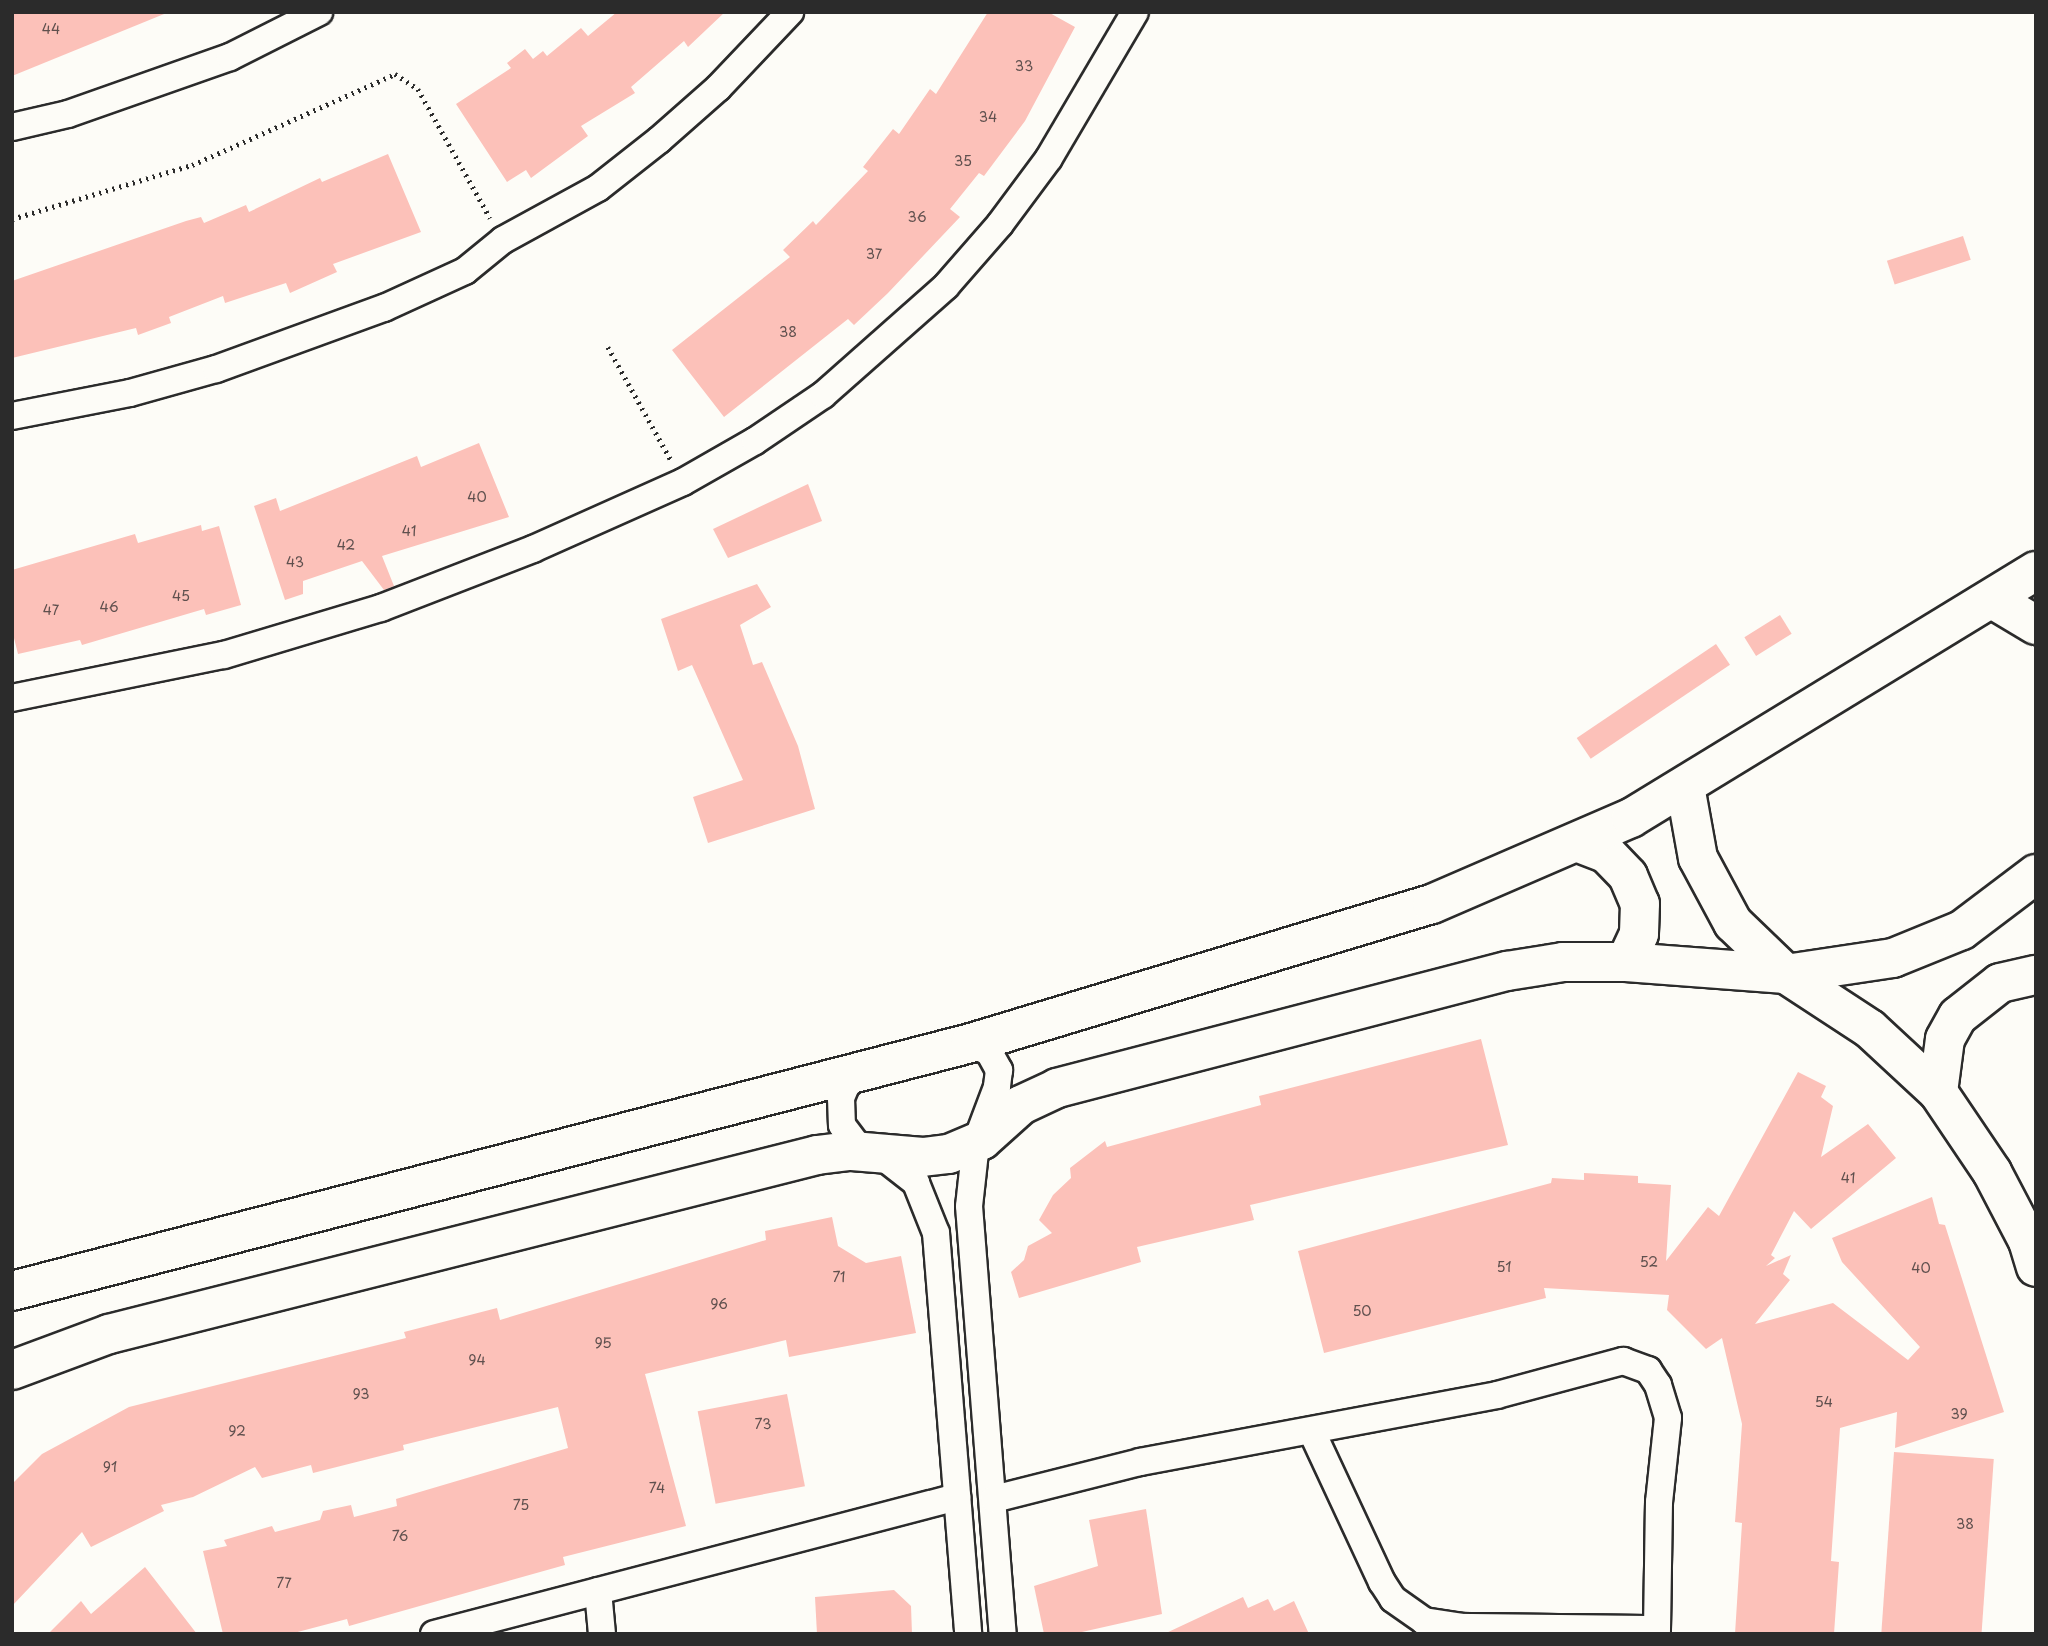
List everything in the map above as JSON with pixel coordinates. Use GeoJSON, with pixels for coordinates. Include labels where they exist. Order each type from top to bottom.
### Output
{"type":"FeatureCollection","features":[{"type":"Feature","properties":{"kind":"street"},"geometry":{"type":"LineString","coordinates":[[12,127],[68,114],[230,57],[319,12]]}},
{"type":"Feature","properties":{"kind":"street"},"geometry":{"type":"LineString","coordinates":[[12,416],[130,393],[300,341],[465,271],[503,240],[598,188],[659,140],[718,88],[790,12]]}},
{"type":"Feature","properties":{"kind":"street"},"geometry":{"type":"LineString","coordinates":[[12,698],[224,655],[368,612],[520,554],[683,482],[755,441],[822,395],[946,286],[1000,225],[1049,158],[1135,12]]}},
{"type":"Feature","properties":{"kind":"street"},"geometry":{"type":"LineString","coordinates":[[12,1291],[865,1068],[971,1044],[1432,904],[1578,843],[1685,786],[1994,600],[2036,571]]}},
{"type":"Feature","properties":{"kind":"street"},"geometry":{"type":"LineString","coordinates":[[1994,600],[2036,625]]}},
{"type":"Feature","properties":{"kind":"street"},"geometry":{"type":"LineString","coordinates":[[1685,786],[1698,859],[1713,892],[1733,923],[1786,974],[1870,1029],[1938,1092],[1992,1172],[2028,1241],[2036,1267]]}},
{"type":"Feature","properties":{"kind":"street"},"geometry":{"type":"LineString","coordinates":[[1578,843],[1614,861],[1628,876],[1640,904],[1639,934],[1626,962]]}},
{"type":"Feature","properties":{"kind":"street"},"geometry":{"type":"LineString","coordinates":[[12,1370],[122,1331],[817,1155],[870,1152],[936,1157],[976,1143],[1021,1105],[1057,1088],[1507,971],[1563,962],[1626,962],[1786,974],[1857,966],[1928,946],[1993,911],[2036,874]]}},
{"type":"Feature","properties":{"kind":"street"},"geometry":{"type":"LineString","coordinates":[[1938,1092],[1941,1052],[1958,1016],[2000,983],[2036,975]]}},
{"type":"Feature","properties":{"kind":"street"},"geometry":{"type":"LineString","coordinates":[[971,1044],[989,1052],[999,1070],[997,1087],[976,1143],[969,1206],[1003,1634]]}},
{"type":"Feature","properties":{"kind":"street"},"geometry":{"type":"LineString","coordinates":[[865,1068],[846,1086],[840,1112],[849,1137],[916,1183],[932,1215],[968,1634]]}},
{"type":"Feature","properties":{"kind":"street"},"geometry":{"type":"LineString","coordinates":[[994,1499],[1140,1462],[1312,1432],[1507,1392],[1611,1361],[1648,1370],[1658,1385],[1668,1418],[1659,1502],[1656,1632],[1462,1627],[1424,1621],[1400,1605],[1382,1582],[1312,1432]]}},
{"type":"Feature","properties":{"kind":"street"},"geometry":{"type":"LineString","coordinates":[[433,1634],[957,1497]]}},
{"type":"Feature","properties":{"kind":"street"},"geometry":{"type":"LineString","coordinates":[[598,1591],[602,1634]]}},
{"type":"Feature","properties":{"kind":"path"},"geometry":{"type":"LineString","coordinates":[[12,219],[192,165],[395,74],[418,89],[503,240]]}},
{"type":"Feature","properties":{"kind":"path"},"geometry":{"type":"LineString","coordinates":[[608,347],[683,482]]}},
{"type":"Feature","properties":{"kind":"building"},"geometry":{"type":"Polygon","coordinates":[[[12,12],[169,12],[12,76],[12,12]]]}},
{"type":"Feature","properties":{"kind":"building"},"geometry":{"type":"Polygon","coordinates":[[[617,12],[725,12],[688,47],[684,41],[631,87],[635,93],[581,126],[588,136],[531,178],[526,170],[507,182],[456,104],[511,68],[507,63],[525,49],[533,59],[543,51],[547,56],[581,28],[588,36],[617,12]]]}},
{"type":"Feature","properties":{"kind":"building"},"geometry":{"type":"Polygon","coordinates":[[[988,12],[1048,12],[1075,27],[1025,121],[984,176],[979,173],[950,209],[960,217],[888,293],[854,325],[848,319],[724,417],[672,350],[790,257],[783,250],[813,221],[816,225],[868,171],[863,167],[893,129],[899,134],[930,89],[936,94],[988,12]]]}},
{"type":"Feature","properties":{"kind":"building"},"geometry":{"type":"Polygon","coordinates":[[[388,154],[421,232],[333,264],[337,272],[290,293],[286,283],[225,303],[223,296],[169,317],[171,323],[138,335],[136,328],[12,358],[12,281],[186,221],[201,217],[204,223],[246,205],[249,212],[320,178],[322,182],[388,154]]]}},
{"type":"Feature","properties":{"kind":"building"},"geometry":{"type":"Polygon","coordinates":[[[1963,236],[1971,260],[1895,284],[1887,261],[1963,236]]]}},
{"type":"Feature","properties":{"kind":"building"},"geometry":{"type":"Polygon","coordinates":[[[479,443],[509,517],[382,556],[394,586],[384,590],[362,561],[303,581],[303,594],[285,600],[254,506],[276,498],[280,511],[417,456],[421,467],[479,443]]]}},
{"type":"Feature","properties":{"kind":"building"},"geometry":{"type":"Polygon","coordinates":[[[808,484],[822,521],[728,558],[713,529],[808,484]]]}},
{"type":"Feature","properties":{"kind":"building"},"geometry":{"type":"Polygon","coordinates":[[[201,525],[202,531],[219,526],[241,605],[206,615],[204,609],[82,645],[80,640],[18,654],[12,630],[12,570],[135,534],[138,543],[201,525]]]}},
{"type":"Feature","properties":{"kind":"building"},"geometry":{"type":"Polygon","coordinates":[[[757,584],[771,607],[740,625],[753,665],[762,662],[798,746],[815,809],[708,843],[693,797],[743,780],[692,665],[678,671],[661,619],[757,584]]]}},
{"type":"Feature","properties":{"kind":"building"},"geometry":{"type":"Polygon","coordinates":[[[1780,615],[1792,634],[1756,656],[1744,637],[1780,615]]]}},
{"type":"Feature","properties":{"kind":"building"},"geometry":{"type":"Polygon","coordinates":[[[1716,644],[1730,665],[1591,759],[1577,738],[1716,644]]]}},
{"type":"Feature","properties":{"kind":"building"},"geometry":{"type":"Polygon","coordinates":[[[1481,1039],[1508,1145],[1250,1205],[1254,1220],[1137,1247],[1141,1262],[1019,1298],[1011,1272],[1024,1260],[1028,1246],[1052,1233],[1039,1220],[1053,1195],[1071,1178],[1070,1168],[1105,1141],[1107,1147],[1261,1105],[1259,1096],[1481,1039]]]}},
{"type":"Feature","properties":{"kind":"building"},"geometry":{"type":"Polygon","coordinates":[[[1798,1072],[1826,1086],[1821,1097],[1833,1106],[1821,1157],[1868,1124],[1896,1158],[1811,1229],[1794,1211],[1771,1255],[1775,1258],[1766,1266],[1791,1255],[1783,1274],[1790,1280],[1755,1324],[1833,1303],[1908,1360],[1920,1347],[1842,1262],[1832,1238],[1932,1197],[1939,1224],[1945,1225],[2004,1412],[1895,1448],[1897,1412],[1840,1428],[1831,1561],[1839,1562],[1834,1634],[1735,1634],[1742,1523],[1735,1522],[1742,1424],[1722,1338],[1706,1349],[1667,1310],[1669,1295],[1544,1288],[1546,1298],[1324,1353],[1298,1251],[1551,1183],[1552,1178],[1584,1180],[1584,1173],[1638,1176],[1638,1183],[1671,1185],[1666,1261],[1708,1207],[1719,1216],[1798,1072]]]}},
{"type":"Feature","properties":{"kind":"building"},"geometry":{"type":"Polygon","coordinates":[[[832,1217],[838,1246],[866,1263],[901,1256],[916,1333],[789,1357],[786,1340],[645,1374],[686,1526],[563,1557],[565,1565],[349,1626],[347,1619],[290,1634],[223,1634],[203,1551],[227,1546],[224,1540],[272,1526],[275,1532],[320,1520],[323,1511],[351,1505],[354,1517],[397,1506],[396,1499],[568,1448],[558,1407],[403,1445],[404,1450],[313,1473],[311,1465],[262,1478],[255,1467],[193,1497],[161,1505],[164,1511],[91,1547],[82,1532],[12,1606],[12,1484],[42,1454],[129,1407],[406,1338],[404,1332],[497,1308],[500,1320],[766,1240],[765,1231],[832,1217]]]}},
{"type":"Feature","properties":{"kind":"building"},"geometry":{"type":"Polygon","coordinates":[[[787,1394],[805,1486],[716,1504],[698,1411],[787,1394]]]}},
{"type":"Feature","properties":{"kind":"building"},"geometry":{"type":"Polygon","coordinates":[[[1894,1452],[1994,1459],[1982,1634],[1881,1634],[1894,1452]]]}},
{"type":"Feature","properties":{"kind":"building"},"geometry":{"type":"Polygon","coordinates":[[[1146,1509],[1162,1614],[1073,1634],[1044,1634],[1034,1586],[1098,1566],[1089,1520],[1146,1509]]]}},
{"type":"Feature","properties":{"kind":"building"},"geometry":{"type":"Polygon","coordinates":[[[145,1567],[197,1634],[48,1634],[81,1601],[91,1614],[145,1567]]]}},
{"type":"Feature","properties":{"kind":"building"},"geometry":{"type":"Polygon","coordinates":[[[894,1590],[911,1606],[912,1634],[817,1634],[815,1597],[894,1590]]]}},
{"type":"Feature","properties":{"kind":"building"},"geometry":{"type":"Polygon","coordinates":[[[1243,1597],[1248,1608],[1268,1599],[1274,1611],[1294,1601],[1309,1634],[1164,1634],[1243,1597]]]}}]}
